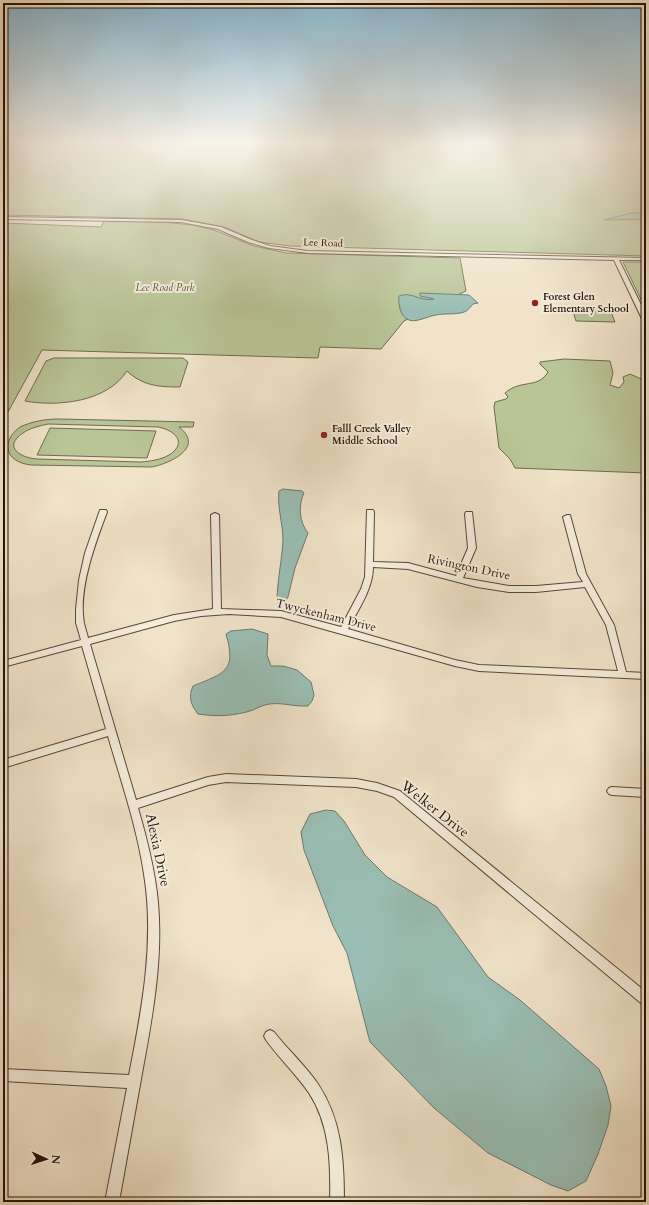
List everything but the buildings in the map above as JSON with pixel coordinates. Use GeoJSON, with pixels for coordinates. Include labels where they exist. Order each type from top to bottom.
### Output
{"type":"FeatureCollection","features":[{"type":"Feature","properties":{"kind":"street","name":"Lee Road"},"geometry":{"type":"LineString","coordinates":[[3,218],[181,221],[219,228],[265,246],[308,252],[646,259]]}},
{"type":"Feature","properties":{"kind":"street"},"geometry":{"type":"LineString","coordinates":[[616,258],[646,321]]}},
{"type":"Feature","properties":{"kind":"street","name":"Alexia Drive"},"geometry":{"type":"LineString","coordinates":[[103,512],[86,557],[80,600],[80,623],[112,730],[148,862],[154,903],[155,933],[154,960],[148,1011],[112,1202]]}},
{"type":"Feature","properties":{"kind":"street"},"geometry":{"type":"LineString","coordinates":[[343,630],[365,589],[370,572],[370,512]]}},
{"type":"Feature","properties":{"kind":"street"},"geometry":{"type":"LineString","coordinates":[[459,579],[472,548],[469,514]]}},
{"type":"Feature","properties":{"kind":"street"},"geometry":{"type":"LineString","coordinates":[[215,515],[217,611]]}},
{"type":"Feature","properties":{"kind":"street"},"geometry":{"type":"LineString","coordinates":[[567,517],[582,574],[610,625],[623,675]]}},
{"type":"Feature","properties":{"kind":"street","name":"Rivington Drive"},"geometry":{"type":"LineString","coordinates":[[370,564],[408,566],[497,587],[548,589],[588,584]]}},
{"type":"Feature","properties":{"kind":"street","name":"Twyckenham Drive"},"geometry":{"type":"LineString","coordinates":[[3,664],[174,618],[217,611],[249,611],[281,614],[343,630],[455,663],[479,668],[646,676]]}},
{"type":"Feature","properties":{"kind":"street"},"geometry":{"type":"LineString","coordinates":[[3,764],[112,730]]}},
{"type":"Feature","properties":{"kind":"street","name":"Welker Drive"},"geometry":{"type":"LineString","coordinates":[[133,805],[208,781],[233,778],[356,783],[377,787],[397,794],[646,1000]]}},
{"type":"Feature","properties":{"kind":"street"},"geometry":{"type":"LineString","coordinates":[[612,791],[646,793]]}},
{"type":"Feature","properties":{"kind":"street"},"geometry":{"type":"LineString","coordinates":[[270,1036],[284,1055],[313,1088],[323,1105],[335,1139],[338,1169],[338,1202]]}},
{"type":"Feature","properties":{"kind":"street"},"geometry":{"type":"LineString","coordinates":[[3,1075],[135,1082]]}},
{"type":"Feature","properties":{"kind":"green space"},"geometry":{"type":"Polygon","coordinates":[[[3,198],[646,198],[646,256],[290,246],[259,242],[224,227],[183,219],[3,215],[3,198]]]}},
{"type":"Feature","properties":{"kind":"green space","name":"Lee Road Park"},"geometry":{"type":"Polygon","coordinates":[[[104,221],[163,222],[192,225],[214,230],[254,246],[286,253],[460,258],[466,291],[404,321],[381,349],[320,347],[318,358],[42,350],[3,421],[3,223],[101,227],[104,221]]]}},
{"type":"Feature","properties":{"kind":"green space"},"geometry":{"type":"Polygon","coordinates":[[[623,262],[646,262],[646,310],[623,262]]]}},
{"type":"Feature","properties":{"kind":"green space"},"geometry":{"type":"Polygon","coordinates":[[[572,308],[603,308],[611,312],[615,322],[576,321],[572,308]]]}},
{"type":"Feature","properties":{"kind":"green space"},"geometry":{"type":"Polygon","coordinates":[[[54,358],[183,358],[188,362],[180,387],[165,387],[145,383],[127,371],[107,390],[95,396],[67,402],[38,403],[25,401],[46,361],[54,358]]]}},
{"type":"Feature","properties":{"kind":"green space"},"geometry":{"type":"Polygon","coordinates":[[[564,359],[610,361],[613,373],[610,385],[619,388],[624,382],[623,377],[630,374],[646,381],[646,473],[515,468],[510,459],[499,448],[494,407],[495,402],[506,399],[508,397],[505,393],[511,389],[534,382],[544,377],[548,372],[540,364],[540,362],[564,359]]]}},
{"type":"Feature","properties":{"kind":"green space"},"geometry":{"type":"Polygon","coordinates":[[[54,419],[194,422],[193,427],[179,427],[186,434],[188,441],[187,447],[182,453],[168,462],[152,467],[31,465],[22,463],[11,456],[8,450],[8,445],[14,433],[20,427],[35,422],[54,419]],[[48,424],[32,428],[23,433],[17,438],[14,443],[14,447],[20,454],[37,459],[141,462],[159,459],[169,455],[178,446],[177,438],[174,434],[158,427],[48,424]]]}},
{"type":"Feature","properties":{"kind":"green space"},"geometry":{"type":"Polygon","coordinates":[[[50,428],[156,431],[147,458],[37,455],[50,428]]]}},
{"type":"Feature","properties":{"kind":"water"},"geometry":{"type":"Polygon","coordinates":[[[631,213],[646,213],[646,219],[604,220],[631,213]]]}},
{"type":"Feature","properties":{"kind":"water"},"geometry":{"type":"Polygon","coordinates":[[[420,293],[469,295],[478,303],[473,304],[467,311],[461,313],[439,314],[415,321],[409,320],[404,316],[399,306],[399,296],[408,295],[429,300],[434,299],[420,296],[420,293]]]}},
{"type":"Feature","properties":{"kind":"water"},"geometry":{"type":"Polygon","coordinates":[[[283,489],[302,491],[304,493],[300,513],[305,529],[308,533],[295,568],[288,597],[284,603],[277,602],[283,540],[279,509],[279,491],[283,489]]]}},
{"type":"Feature","properties":{"kind":"water"},"geometry":{"type":"Polygon","coordinates":[[[252,629],[268,634],[267,655],[271,666],[283,666],[297,670],[311,682],[314,695],[312,701],[308,706],[270,704],[233,715],[219,716],[198,714],[191,701],[191,690],[193,686],[220,674],[229,664],[230,656],[226,634],[231,631],[252,629]]]}},
{"type":"Feature","properties":{"kind":"water"},"geometry":{"type":"Polygon","coordinates":[[[326,810],[335,811],[344,821],[365,855],[387,877],[437,907],[488,977],[520,1000],[599,1069],[606,1086],[611,1106],[608,1125],[598,1154],[586,1181],[568,1191],[551,1185],[488,1153],[434,1108],[370,1042],[347,953],[333,926],[304,850],[301,832],[310,814],[326,810]]]}},
{"type":"Feature","properties":{"kind":"place","name":"Forest Glen Elementary School"},"geometry":{"type":"Point","coordinates":[535,303]}},
{"type":"Feature","properties":{"kind":"place","name":"Falll Creek Valley Middle School"},"geometry":{"type":"Point","coordinates":[324,435]}}]}
